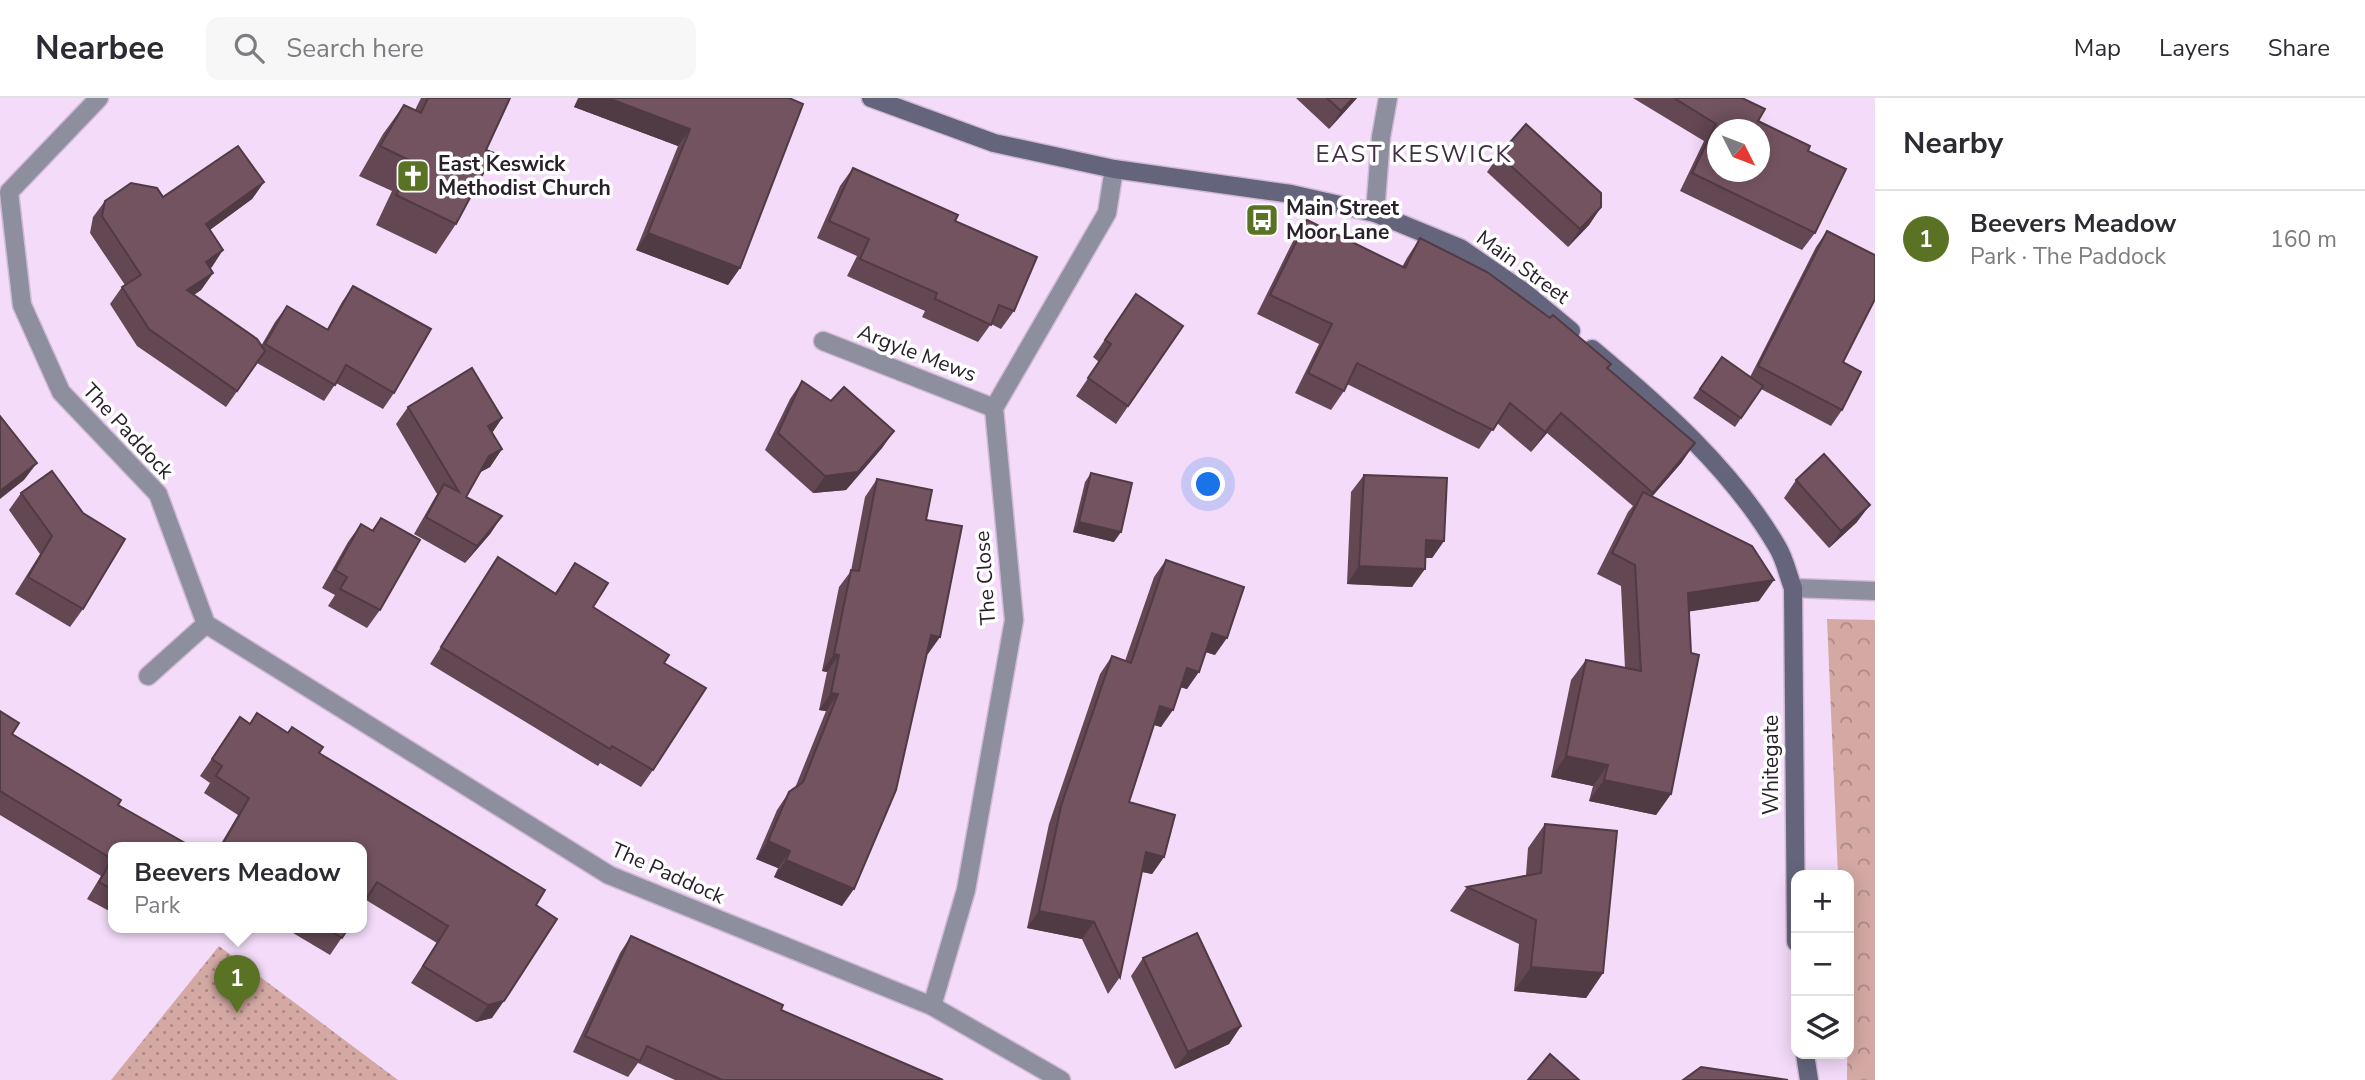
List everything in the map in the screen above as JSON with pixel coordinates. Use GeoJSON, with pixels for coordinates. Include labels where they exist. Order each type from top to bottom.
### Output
{"type":"FeatureCollection","features":[{"type":"Feature","properties":{"kind":"street","name":"The Paddock"},"geometry":{"type":"LineString","coordinates":[[99,98],[4,192],[22,305],[61,393],[158,494],[206,624],[609,875],[932,1006],[1061,1080]]}},
{"type":"Feature","properties":{"kind":"street","name":"Main Street"},"geometry":{"type":"LineString","coordinates":[[871,98],[994,143],[1114,169],[1292,194],[1375,213],[1460,248],[1524,292],[1687,433],[1744,500],[1779,549],[1793,588]]}},
{"type":"Feature","properties":{"kind":"street"},"geometry":{"type":"LineString","coordinates":[[1375,213],[1381,137],[1388,98]]}},
{"type":"Feature","properties":{"kind":"street"},"geometry":{"type":"LineString","coordinates":[[993,408],[1107,213],[1114,169]]}},
{"type":"Feature","properties":{"kind":"street","name":"Argyle Mews"},"geometry":{"type":"LineString","coordinates":[[823,341],[993,408]]}},
{"type":"Feature","properties":{"kind":"street","name":"The Close"},"geometry":{"type":"LineString","coordinates":[[932,1006],[966,890],[1014,620],[993,408]]}},
{"type":"Feature","properties":{"kind":"street"},"geometry":{"type":"LineString","coordinates":[[1793,588],[1875,591]]}},
{"type":"Feature","properties":{"kind":"street","name":"Whitegate"},"geometry":{"type":"LineString","coordinates":[[1793,588],[1796,933]]}},
{"type":"Feature","properties":{"kind":"street"},"geometry":{"type":"LineString","coordinates":[[148,677],[206,624]]}},
{"type":"Feature","properties":{"kind":"street"},"geometry":{"type":"LineString","coordinates":[[1806,1059],[1809,1080]]}},
{"type":"Feature","properties":{"kind":"green space"},"geometry":{"type":"Polygon","coordinates":[[[1827,619],[1875,620],[1875,1080],[1847,1080],[1847,1059],[1854,1059],[1854,870],[1838,870],[1827,619]]]}},
{"type":"Feature","properties":{"kind":"green space"},"geometry":{"type":"Polygon","coordinates":[[[219,946],[398,1080],[111,1080],[219,946]]]}},
{"type":"Feature","properties":{"kind":"building","name":"East Keswick Methodist Church"},"geometry":{"type":"Polygon","coordinates":[[[428,98],[510,98],[486,150],[494,153],[456,224],[396,195],[413,162],[380,146],[404,105],[421,113],[428,98]]]}},
{"type":"Feature","properties":{"kind":"building"},"geometry":{"type":"Polygon","coordinates":[[[608,98],[789,98],[803,104],[740,268],[648,233],[690,129],[608,98]]]}},
{"type":"Feature","properties":{"kind":"building"},"geometry":{"type":"Polygon","coordinates":[[[1327,98],[1353,98],[1341,111],[1327,98]]]}},
{"type":"Feature","properties":{"kind":"building"},"geometry":{"type":"Polygon","coordinates":[[[1674,98],[1742,98],[1765,109],[1759,119],[1708,119],[1674,98]]]}},
{"type":"Feature","properties":{"kind":"building"},"geometry":{"type":"Polygon","coordinates":[[[1526,124],[1601,193],[1601,207],[1580,229],[1499,155],[1526,124]]]}},
{"type":"Feature","properties":{"kind":"building"},"geometry":{"type":"Polygon","coordinates":[[[1770,127],[1810,146],[1808,151],[1846,169],[1815,233],[1710,182],[1770,182],[1770,127]]]}},
{"type":"Feature","properties":{"kind":"building"},"geometry":{"type":"Polygon","coordinates":[[[1707,142],[1707,180],[1692,173],[1707,142]]]}},
{"type":"Feature","properties":{"kind":"building"},"geometry":{"type":"Polygon","coordinates":[[[238,146],[264,182],[206,224],[223,250],[206,262],[213,273],[187,290],[257,339],[265,351],[237,391],[149,329],[122,287],[141,275],[102,216],[105,201],[131,183],[157,188],[163,197],[238,146]]]}},
{"type":"Feature","properties":{"kind":"building"},"geometry":{"type":"Polygon","coordinates":[[[853,168],[958,215],[955,221],[1037,257],[1014,311],[999,305],[991,325],[935,299],[937,293],[860,259],[869,239],[829,221],[853,168]]]}},
{"type":"Feature","properties":{"kind":"building"},"geometry":{"type":"Polygon","coordinates":[[[1307,220],[1405,268],[1420,238],[1487,272],[1550,318],[1553,315],[1611,364],[1607,368],[1695,443],[1653,493],[1561,413],[1545,432],[1510,403],[1493,430],[1357,363],[1344,391],[1308,373],[1332,324],[1270,295],[1307,220]]]}},
{"type":"Feature","properties":{"kind":"building"},"geometry":{"type":"Polygon","coordinates":[[[1827,231],[1875,255],[1875,299],[1843,362],[1861,372],[1842,410],[1758,366],[1827,231]]]}},
{"type":"Feature","properties":{"kind":"building"},"geometry":{"type":"Polygon","coordinates":[[[353,286],[431,329],[394,393],[346,365],[335,385],[265,344],[287,306],[328,330],[353,286]]]}},
{"type":"Feature","properties":{"kind":"building"},"geometry":{"type":"Polygon","coordinates":[[[1136,294],[1183,326],[1128,406],[1088,378],[1111,344],[1105,340],[1136,294]]]}},
{"type":"Feature","properties":{"kind":"building"},"geometry":{"type":"Polygon","coordinates":[[[1722,357],[1763,386],[1741,418],[1700,389],[1722,357]]]}},
{"type":"Feature","properties":{"kind":"building"},"geometry":{"type":"Polygon","coordinates":[[[472,368],[502,418],[488,426],[502,449],[489,456],[466,497],[502,516],[477,546],[426,517],[444,484],[459,492],[408,407],[472,368]]]}},
{"type":"Feature","properties":{"kind":"building"},"geometry":{"type":"Polygon","coordinates":[[[802,381],[831,401],[844,387],[894,431],[858,472],[825,476],[778,433],[802,381]]]}},
{"type":"Feature","properties":{"kind":"building"},"geometry":{"type":"Polygon","coordinates":[[[0,416],[37,463],[0,491],[0,416]]]}},
{"type":"Feature","properties":{"kind":"building"},"geometry":{"type":"Polygon","coordinates":[[[1824,454],[1870,505],[1841,531],[1796,480],[1824,454]]]}},
{"type":"Feature","properties":{"kind":"building"},"geometry":{"type":"Polygon","coordinates":[[[52,471],[83,513],[125,539],[83,609],[28,577],[52,536],[21,493],[52,471]]]}},
{"type":"Feature","properties":{"kind":"building"},"geometry":{"type":"Polygon","coordinates":[[[1091,473],[1132,483],[1121,532],[1079,522],[1091,473]]]}},
{"type":"Feature","properties":{"kind":"building"},"geometry":{"type":"Polygon","coordinates":[[[1364,475],[1447,478],[1444,541],[1426,540],[1425,569],[1359,566],[1364,475]]]}},
{"type":"Feature","properties":{"kind":"building"},"geometry":{"type":"Polygon","coordinates":[[[877,479],[932,490],[926,520],[962,526],[940,637],[931,635],[896,790],[854,889],[786,860],[790,851],[768,841],[789,792],[803,782],[838,694],[831,693],[839,655],[834,654],[851,570],[859,571],[877,479]]]}},
{"type":"Feature","properties":{"kind":"building"},"geometry":{"type":"Polygon","coordinates":[[[1643,492],[1752,546],[1774,580],[1688,593],[1691,653],[1699,655],[1671,794],[1604,780],[1608,765],[1566,756],[1586,660],[1641,671],[1635,565],[1612,553],[1643,492]]]}},
{"type":"Feature","properties":{"kind":"building"},"geometry":{"type":"Polygon","coordinates":[[[381,518],[420,540],[380,610],[340,589],[347,577],[335,570],[361,524],[373,531],[381,518]]]}},
{"type":"Feature","properties":{"kind":"building"},"geometry":{"type":"Polygon","coordinates":[[[498,557],[556,594],[575,563],[608,583],[593,607],[669,655],[664,663],[706,688],[653,770],[612,746],[610,749],[441,647],[498,557]]]}},
{"type":"Feature","properties":{"kind":"building"},"geometry":{"type":"Polygon","coordinates":[[[1166,560],[1244,587],[1227,638],[1212,633],[1199,672],[1187,668],[1173,710],[1160,706],[1129,802],[1175,815],[1164,857],[1146,852],[1120,977],[1094,922],[1039,911],[1061,806],[1112,656],[1131,663],[1166,560]]]}},
{"type":"Feature","properties":{"kind":"building"},"geometry":{"type":"Polygon","coordinates":[[[0,711],[19,723],[12,734],[121,800],[118,805],[183,842],[108,842],[108,857],[0,791],[0,711]]]}},
{"type":"Feature","properties":{"kind":"building"},"geometry":{"type":"Polygon","coordinates":[[[257,713],[288,733],[292,727],[323,747],[319,753],[545,890],[536,905],[557,919],[504,1001],[488,1005],[423,966],[448,926],[377,882],[367,898],[367,842],[224,842],[249,798],[216,776],[222,766],[212,759],[240,717],[250,724],[257,713]]]}},
{"type":"Feature","properties":{"kind":"building"},"geometry":{"type":"Polygon","coordinates":[[[1545,824],[1617,831],[1603,973],[1531,967],[1536,920],[1467,887],[1541,873],[1545,824]]]}},
{"type":"Feature","properties":{"kind":"building"},"geometry":{"type":"Polygon","coordinates":[[[108,866],[108,887],[99,882],[108,866]]]}},
{"type":"Feature","properties":{"kind":"building"},"geometry":{"type":"Polygon","coordinates":[[[1197,933],[1241,1026],[1188,1052],[1143,958],[1197,933]]]}},
{"type":"Feature","properties":{"kind":"building"},"geometry":{"type":"Polygon","coordinates":[[[631,936],[783,1005],[781,1010],[943,1080],[722,1080],[647,1046],[640,1061],[585,1036],[631,936]]]}},
{"type":"Feature","properties":{"kind":"building"},"geometry":{"type":"Polygon","coordinates":[[[1550,1054],[1579,1080],[1528,1080],[1550,1054]]]}},
{"type":"Feature","properties":{"kind":"building"},"geometry":{"type":"Polygon","coordinates":[[[1701,1067],[1788,1080],[1683,1080],[1701,1067]]]}},
{"type":"Feature","properties":{"kind":"place","name":"East Keswick Methodist Church"},"geometry":{"type":"Point","coordinates":[413,176]}},
{"type":"Feature","properties":{"kind":"place","name":"Main Street Moor Lane"},"geometry":{"type":"Point","coordinates":[1262,220]}},
{"type":"Feature","properties":{"kind":"place","name":"Beevers Meadow"},"geometry":{"type":"Point","coordinates":[237,1013]}},
{"type":"Feature","properties":{"kind":"district","name":"EAST KESWICK"},"geometry":{"type":"Point","coordinates":[1414,154]}}]}
